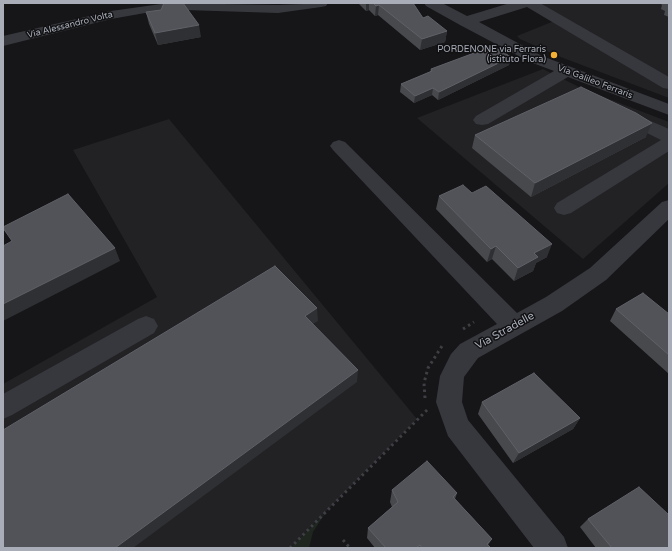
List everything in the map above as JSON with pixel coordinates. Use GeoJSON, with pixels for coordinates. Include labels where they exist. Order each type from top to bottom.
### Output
{"type":"FeatureCollection","features":[{"type":"Feature","properties":{"kind":"street","name":"Via Alessandro Volta"},"geometry":{"type":"LineString","coordinates":[[3,41],[128,12],[184,5],[278,9],[321,3]]}},
{"type":"Feature","properties":{"kind":"street","name":"Via Galileo Ferraris"},"geometry":{"type":"LineString","coordinates":[[431,3],[536,59],[669,110]]}},
{"type":"Feature","properties":{"kind":"street"},"geometry":{"type":"LineString","coordinates":[[465,22],[525,3]]}},
{"type":"Feature","properties":{"kind":"street","name":"Via Galileo Ferraris"},"geometry":{"type":"LineString","coordinates":[[530,3],[669,85]]}},
{"type":"Feature","properties":{"kind":"street"},"geometry":{"type":"LineString","coordinates":[[482,120],[566,71]]}},
{"type":"Feature","properties":{"kind":"street"},"geometry":{"type":"LineString","coordinates":[[550,79],[578,92]]}},
{"type":"Feature","properties":{"kind":"street","name":"Via Galileo Ferraris"},"geometry":{"type":"LineString","coordinates":[[639,99],[669,85]]}},
{"type":"Feature","properties":{"kind":"street"},"geometry":{"type":"LineString","coordinates":[[606,106],[669,136]]}},
{"type":"Feature","properties":{"kind":"street"},"geometry":{"type":"LineString","coordinates":[[564,208],[669,144]]}},
{"type":"Feature","properties":{"kind":"street"},"geometry":{"type":"LineString","coordinates":[[339,146],[514,326]]}},
{"type":"Feature","properties":{"kind":"street","name":"Via Stradelle"},"geometry":{"type":"LineString","coordinates":[[553,548],[462,435],[451,411],[449,395],[450,383],[460,361],[475,347],[554,304],[598,274],[669,207]]}},
{"type":"Feature","properties":{"kind":"street"},"geometry":{"type":"LineString","coordinates":[[3,407],[146,326]]}},
{"type":"Feature","properties":{"kind":"path"},"geometry":{"type":"LineString","coordinates":[[290,548],[417,419],[430,408]]}},
{"type":"Feature","properties":{"kind":"path"},"geometry":{"type":"LineString","coordinates":[[343,540],[350,548]]}},
{"type":"Feature","properties":{"kind":"shaded area"},"geometry":{"type":"Polygon","coordinates":[[[538,3],[669,3],[669,98],[558,56],[520,39],[517,36],[559,19],[538,3]]]}},
{"type":"Feature","properties":{"kind":"shaded area"},"geometry":{"type":"Polygon","coordinates":[[[543,69],[583,89],[669,122],[669,183],[583,259],[417,118],[543,69]]]}},
{"type":"Feature","properties":{"kind":"shaded area"},"geometry":{"type":"Polygon","coordinates":[[[169,119],[417,419],[290,548],[3,548],[3,384],[157,297],[73,150],[169,119]]]}},
{"type":"Feature","properties":{"kind":"shaded area"},"geometry":{"type":"Polygon","coordinates":[[[326,512],[313,532],[309,548],[290,548],[326,512]]]}},
{"type":"Feature","properties":{"kind":"building"},"geometry":{"type":"Polygon","coordinates":[[[164,3],[183,3],[199,25],[155,33],[146,12],[161,10],[164,3]]]}},
{"type":"Feature","properties":{"kind":"building"},"geometry":{"type":"Polygon","coordinates":[[[373,3],[413,3],[423,18],[428,16],[447,31],[422,39],[379,5],[376,6],[373,3]]]}},
{"type":"Feature","properties":{"kind":"building"},"geometry":{"type":"Polygon","coordinates":[[[493,46],[511,57],[439,92],[433,88],[415,96],[401,84],[432,71],[431,69],[493,46]]]}},
{"type":"Feature","properties":{"kind":"building"},"geometry":{"type":"Polygon","coordinates":[[[581,87],[636,113],[652,123],[535,183],[475,135],[581,87]]]}},
{"type":"Feature","properties":{"kind":"building"},"geometry":{"type":"Polygon","coordinates":[[[463,185],[472,193],[486,186],[552,244],[534,253],[538,257],[518,268],[496,246],[491,249],[439,196],[463,185]]]}},
{"type":"Feature","properties":{"kind":"building"},"geometry":{"type":"Polygon","coordinates":[[[68,194],[115,248],[3,304],[3,246],[12,241],[3,227],[68,194]]]}},
{"type":"Feature","properties":{"kind":"building"},"geometry":{"type":"Polygon","coordinates":[[[275,266],[317,308],[305,316],[358,370],[115,548],[3,548],[3,430],[275,266]]]}},
{"type":"Feature","properties":{"kind":"building"},"geometry":{"type":"Polygon","coordinates":[[[643,293],[669,314],[669,355],[616,309],[643,293]]]}},
{"type":"Feature","properties":{"kind":"building"},"geometry":{"type":"Polygon","coordinates":[[[534,373],[580,418],[519,453],[482,402],[534,373]]]}},
{"type":"Feature","properties":{"kind":"building"},"geometry":{"type":"Polygon","coordinates":[[[427,461],[457,493],[453,497],[492,539],[487,544],[491,548],[422,548],[420,545],[416,548],[386,548],[368,528],[398,502],[392,490],[427,461]]]}},
{"type":"Feature","properties":{"kind":"building"},"geometry":{"type":"Polygon","coordinates":[[[639,487],[669,515],[669,548],[612,548],[588,519],[639,487]]]}},
{"type":"Feature","properties":{"kind":"place","name":"PORDENONE via Ferraris (istituto Flora)"},"geometry":{"type":"Point","coordinates":[554,55]}}]}
